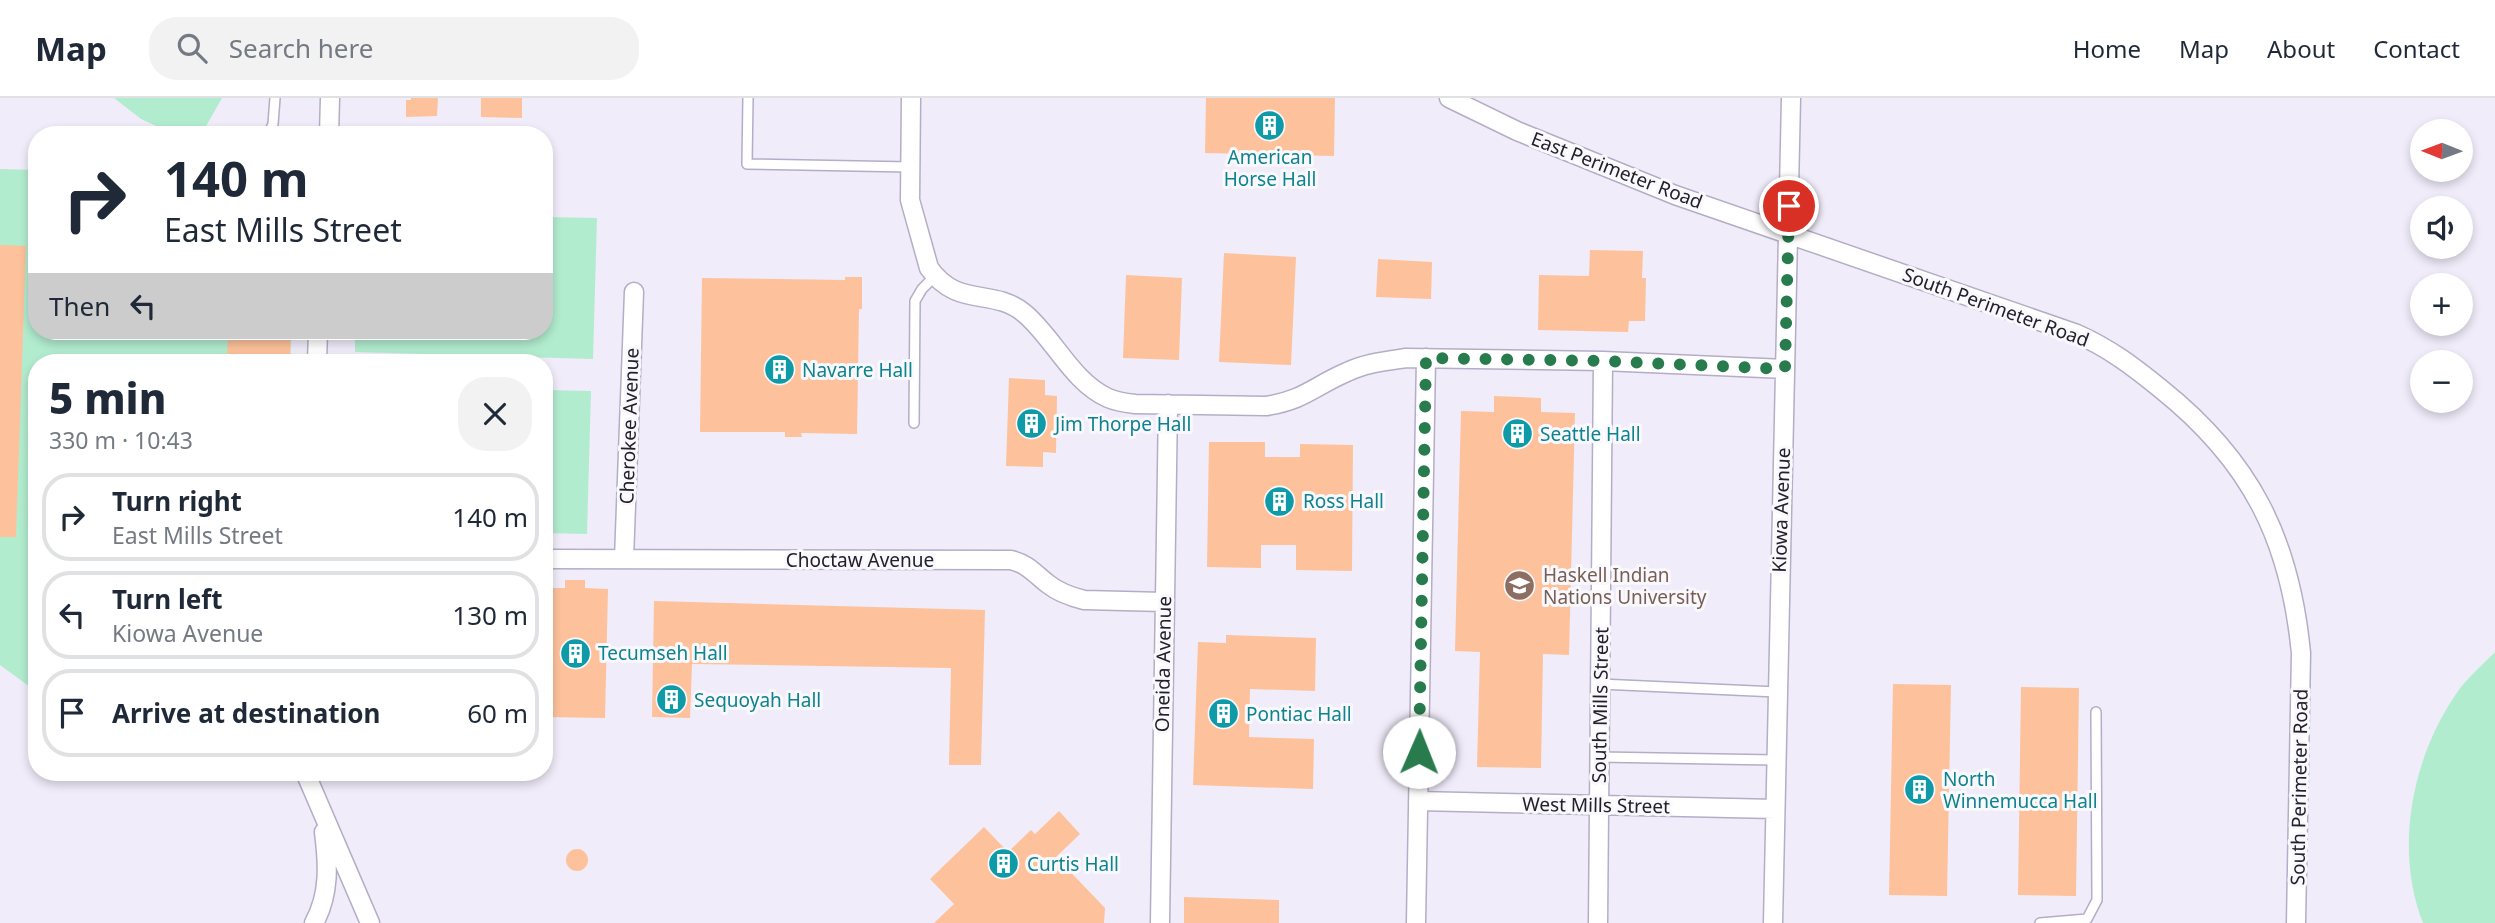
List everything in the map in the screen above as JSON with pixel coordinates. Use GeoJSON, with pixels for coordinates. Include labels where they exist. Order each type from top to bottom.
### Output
{"type":"FeatureCollection","features":[{"type":"Feature","properties":{"kind":"street"},"geometry":{"type":"LineString","coordinates":[[329,126],[330,98]]}},
{"type":"Feature","properties":{"kind":"street"},"geometry":{"type":"LineString","coordinates":[[911,98],[909,200],[926,259],[935,276],[959,293],[996,299],[1023,312],[1089,386],[1106,397],[1135,404],[1266,406],[1305,396],[1349,370],[1377,362],[1426,358],[1603,361],[1785,369]]}},
{"type":"Feature","properties":{"kind":"street","name":"East Perimeter Road"},"geometry":{"type":"LineString","coordinates":[[1449,98],[1596,165],[1788,233]]}},
{"type":"Feature","properties":{"kind":"street","name":"Kiowa Avenue"},"geometry":{"type":"LineString","coordinates":[[1773,923],[1791,98]]}},
{"type":"Feature","properties":{"kind":"street","name":"South Perimeter Road"},"geometry":{"type":"LineString","coordinates":[[1788,233],[2096,342],[2131,364],[2187,409],[2216,438],[2240,471],[2266,515],[2282,553],[2297,612],[2301,653],[2296,923]]}},
{"type":"Feature","properties":{"kind":"street","name":"Cherokee Avenue"},"geometry":{"type":"LineString","coordinates":[[624,559],[634,292]]}},
{"type":"Feature","properties":{"kind":"street"},"geometry":{"type":"LineString","coordinates":[[1416,923],[1426,358]]}},
{"type":"Feature","properties":{"kind":"street","name":"South Mills Street"},"geometry":{"type":"LineString","coordinates":[[1598,923],[1603,361]]}},
{"type":"Feature","properties":{"kind":"street","name":"Oneida Avenue"},"geometry":{"type":"LineString","coordinates":[[1160,923],[1168,404]]}},
{"type":"Feature","properties":{"kind":"street","name":"Choctaw Avenue"},"geometry":{"type":"LineString","coordinates":[[553,559],[1011,560],[1030,567],[1055,589],[1084,600],[1164,602]]}},
{"type":"Feature","properties":{"kind":"street"},"geometry":{"type":"LineString","coordinates":[[309,781],[370,923]]}},
{"type":"Feature","properties":{"kind":"street","name":"West Mills Street"},"geometry":{"type":"LineString","coordinates":[[1418,801],[1775,809]]}},
{"type":"Feature","properties":{"kind":"street"},"geometry":{"type":"LineString","coordinates":[[314,923],[323,906],[326,892],[326,853],[321,811]]}},
{"type":"Feature","properties":{"kind":"lane"},"geometry":{"type":"LineString","coordinates":[[273,126],[275,98]]}},
{"type":"Feature","properties":{"kind":"lane"},"geometry":{"type":"LineString","coordinates":[[748,98],[747,164],[910,167]]}},
{"type":"Feature","properties":{"kind":"lane"},"geometry":{"type":"LineString","coordinates":[[914,423],[915,301],[935,276]]}},
{"type":"Feature","properties":{"kind":"lane"},"geometry":{"type":"LineString","coordinates":[[1600,684],[1777,692]]}},
{"type":"Feature","properties":{"kind":"lane"},"geometry":{"type":"LineString","coordinates":[[2040,923],[2087,919],[2097,900],[2096,712]]}},
{"type":"Feature","properties":{"kind":"lane"},"geometry":{"type":"LineString","coordinates":[[1599,757],[1776,760]]}},
{"type":"Feature","properties":{"kind":"shaded area","name":"Haskell Indian Nations University"},"geometry":{"type":"Polygon","coordinates":[[[0,98],[2495,98],[2495,923],[0,923],[0,98]]]}},
{"type":"Feature","properties":{"kind":"green space"},"geometry":{"type":"Polygon","coordinates":[[[114,98],[222,98],[206,126],[156,126],[141,119],[114,98]]]}},
{"type":"Feature","properties":{"kind":"green space"},"geometry":{"type":"Polygon","coordinates":[[[0,169],[28,170],[28,340],[291,340],[290,354],[28,354],[28,685],[0,665],[0,169]]]}},
{"type":"Feature","properties":{"kind":"green space"},"geometry":{"type":"Polygon","coordinates":[[[553,217],[597,218],[593,359],[553,358],[553,354],[355,352],[355,340],[553,340],[553,217]]]}},
{"type":"Feature","properties":{"kind":"green space"},"geometry":{"type":"Polygon","coordinates":[[[553,390],[591,391],[587,534],[553,533],[553,390]]]}},
{"type":"Feature","properties":{"kind":"green space"},"geometry":{"type":"Polygon","coordinates":[[[2495,652],[2495,923],[2423,923],[2414,894],[2409,832],[2420,770],[2444,713],[2461,687],[2495,652]]]}},
{"type":"Feature","properties":{"kind":"building"},"geometry":{"type":"Polygon","coordinates":[[[438,98],[437,116],[406,117],[406,100],[438,98]]]}},
{"type":"Feature","properties":{"kind":"building"},"geometry":{"type":"Polygon","coordinates":[[[481,98],[522,98],[522,118],[481,117],[481,98]]]}},
{"type":"Feature","properties":{"kind":"building","name":"American Horse Hall"},"geometry":{"type":"Polygon","coordinates":[[[1206,98],[1335,98],[1334,156],[1205,153],[1206,98]]]}},
{"type":"Feature","properties":{"kind":"building"},"geometry":{"type":"Polygon","coordinates":[[[0,245],[26,246],[16,537],[0,537],[0,245]]]}},
{"type":"Feature","properties":{"kind":"building"},"geometry":{"type":"Polygon","coordinates":[[[1590,250],[1643,251],[1642,278],[1646,278],[1645,321],[1629,321],[1628,332],[1538,330],[1539,275],[1589,276],[1590,250]]]}},
{"type":"Feature","properties":{"kind":"building"},"geometry":{"type":"Polygon","coordinates":[[[1224,253],[1296,257],[1291,365],[1219,362],[1224,253]]]}},
{"type":"Feature","properties":{"kind":"building"},"geometry":{"type":"Polygon","coordinates":[[[1378,259],[1432,262],[1431,299],[1376,297],[1378,259]]]}},
{"type":"Feature","properties":{"kind":"building"},"geometry":{"type":"Polygon","coordinates":[[[1126,275],[1182,278],[1179,360],[1123,358],[1126,275]]]}},
{"type":"Feature","properties":{"kind":"building","name":"Navarre Hall"},"geometry":{"type":"Polygon","coordinates":[[[845,277],[862,277],[857,434],[801,433],[802,437],[785,437],[785,432],[700,432],[702,278],[845,280],[845,277]]]}},
{"type":"Feature","properties":{"kind":"building"},"geometry":{"type":"Polygon","coordinates":[[[228,340],[291,340],[290,354],[227,354],[228,340]]]}},
{"type":"Feature","properties":{"kind":"building","name":"Jim Thorpe Hall"},"geometry":{"type":"Polygon","coordinates":[[[1009,378],[1045,380],[1045,395],[1057,396],[1056,453],[1043,452],[1043,467],[1006,466],[1009,378]]]}},
{"type":"Feature","properties":{"kind":"building"},"geometry":{"type":"Polygon","coordinates":[[[1494,396],[1541,398],[1541,412],[1575,413],[1569,655],[1543,654],[1541,768],[1477,767],[1480,652],[1455,651],[1461,411],[1494,412],[1494,396]]]}},
{"type":"Feature","properties":{"kind":"building","name":"Ross Hall"},"geometry":{"type":"Polygon","coordinates":[[[1209,442],[1265,442],[1265,457],[1300,457],[1300,444],[1353,445],[1352,571],[1296,570],[1296,545],[1261,545],[1261,568],[1207,567],[1209,442]]]}},
{"type":"Feature","properties":{"kind":"building","name":"Tecumseh Hall"},"geometry":{"type":"Polygon","coordinates":[[[565,580],[585,580],[585,588],[608,589],[605,718],[553,717],[553,588],[565,588],[565,580]]]}},
{"type":"Feature","properties":{"kind":"building","name":"Sequoyah Hall"},"geometry":{"type":"Polygon","coordinates":[[[654,601],[985,610],[981,765],[949,765],[951,668],[692,664],[690,718],[652,717],[654,601]]]}},
{"type":"Feature","properties":{"kind":"building","name":"Pontiac Hall"},"geometry":{"type":"Polygon","coordinates":[[[1226,635],[1316,638],[1315,691],[1250,689],[1249,737],[1314,739],[1313,789],[1193,785],[1198,642],[1226,643],[1226,635]]]}},
{"type":"Feature","properties":{"kind":"building","name":"North Winnemucca Hall"},"geometry":{"type":"Polygon","coordinates":[[[1893,684],[1951,685],[1947,896],[1889,895],[1893,684]]]}},
{"type":"Feature","properties":{"kind":"building"},"geometry":{"type":"Polygon","coordinates":[[[2021,687],[2079,688],[2076,896],[2018,895],[2021,687]]]}},
{"type":"Feature","properties":{"kind":"building","name":"Curtis Hall"},"geometry":{"type":"Polygon","coordinates":[[[1059,811],[1080,834],[1056,857],[1105,908],[1104,923],[934,923],[954,904],[930,879],[984,827],[1008,852],[1031,830],[1035,834],[1059,811]]]}},
{"type":"Feature","properties":{"kind":"building"},"geometry":{"type":"Polygon","coordinates":[[[577,849],[587,856],[588,860],[581,870],[577,871],[567,864],[566,860],[573,850],[577,849]]]}},
{"type":"Feature","properties":{"kind":"building"},"geometry":{"type":"Polygon","coordinates":[[[1184,897],[1279,900],[1279,923],[1184,923],[1184,897]]]}},
{"type":"Feature","properties":{"kind":"place","name":"American Horse Hall"},"geometry":{"type":"Point","coordinates":[1270,126]}},
{"type":"Feature","properties":{"kind":"place","name":"Navarre Hall"},"geometry":{"type":"Point","coordinates":[779,370]}},
{"type":"Feature","properties":{"kind":"place","name":"Jim Thorpe Hall"},"geometry":{"type":"Point","coordinates":[1032,424]}},
{"type":"Feature","properties":{"kind":"place","name":"Seattle Hall"},"geometry":{"type":"Point","coordinates":[1517,434]}},
{"type":"Feature","properties":{"kind":"place","name":"Ross Hall"},"geometry":{"type":"Point","coordinates":[1280,501]}},
{"type":"Feature","properties":{"kind":"place","name":"Haskell Indian Nations University"},"geometry":{"type":"Point","coordinates":[1520,586]}},
{"type":"Feature","properties":{"kind":"place","name":"Tecumseh Hall"},"geometry":{"type":"Point","coordinates":[575,653]}},
{"type":"Feature","properties":{"kind":"place","name":"Sequoyah Hall"},"geometry":{"type":"Point","coordinates":[671,700]}},
{"type":"Feature","properties":{"kind":"place","name":"Pontiac Hall"},"geometry":{"type":"Point","coordinates":[1223,714]}},
{"type":"Feature","properties":{"kind":"place","name":"North Winnemucca Hall"},"geometry":{"type":"Point","coordinates":[1920,790]}},
{"type":"Feature","properties":{"kind":"place","name":"Curtis Hall"},"geometry":{"type":"Point","coordinates":[1004,864]}},
{"type":"Feature","properties":{"kind":"route"},"geometry":{"type":"LineString","coordinates":[[1419,752],[1426,358],[1603,361],[1785,369],[1789,206]]}}]}
